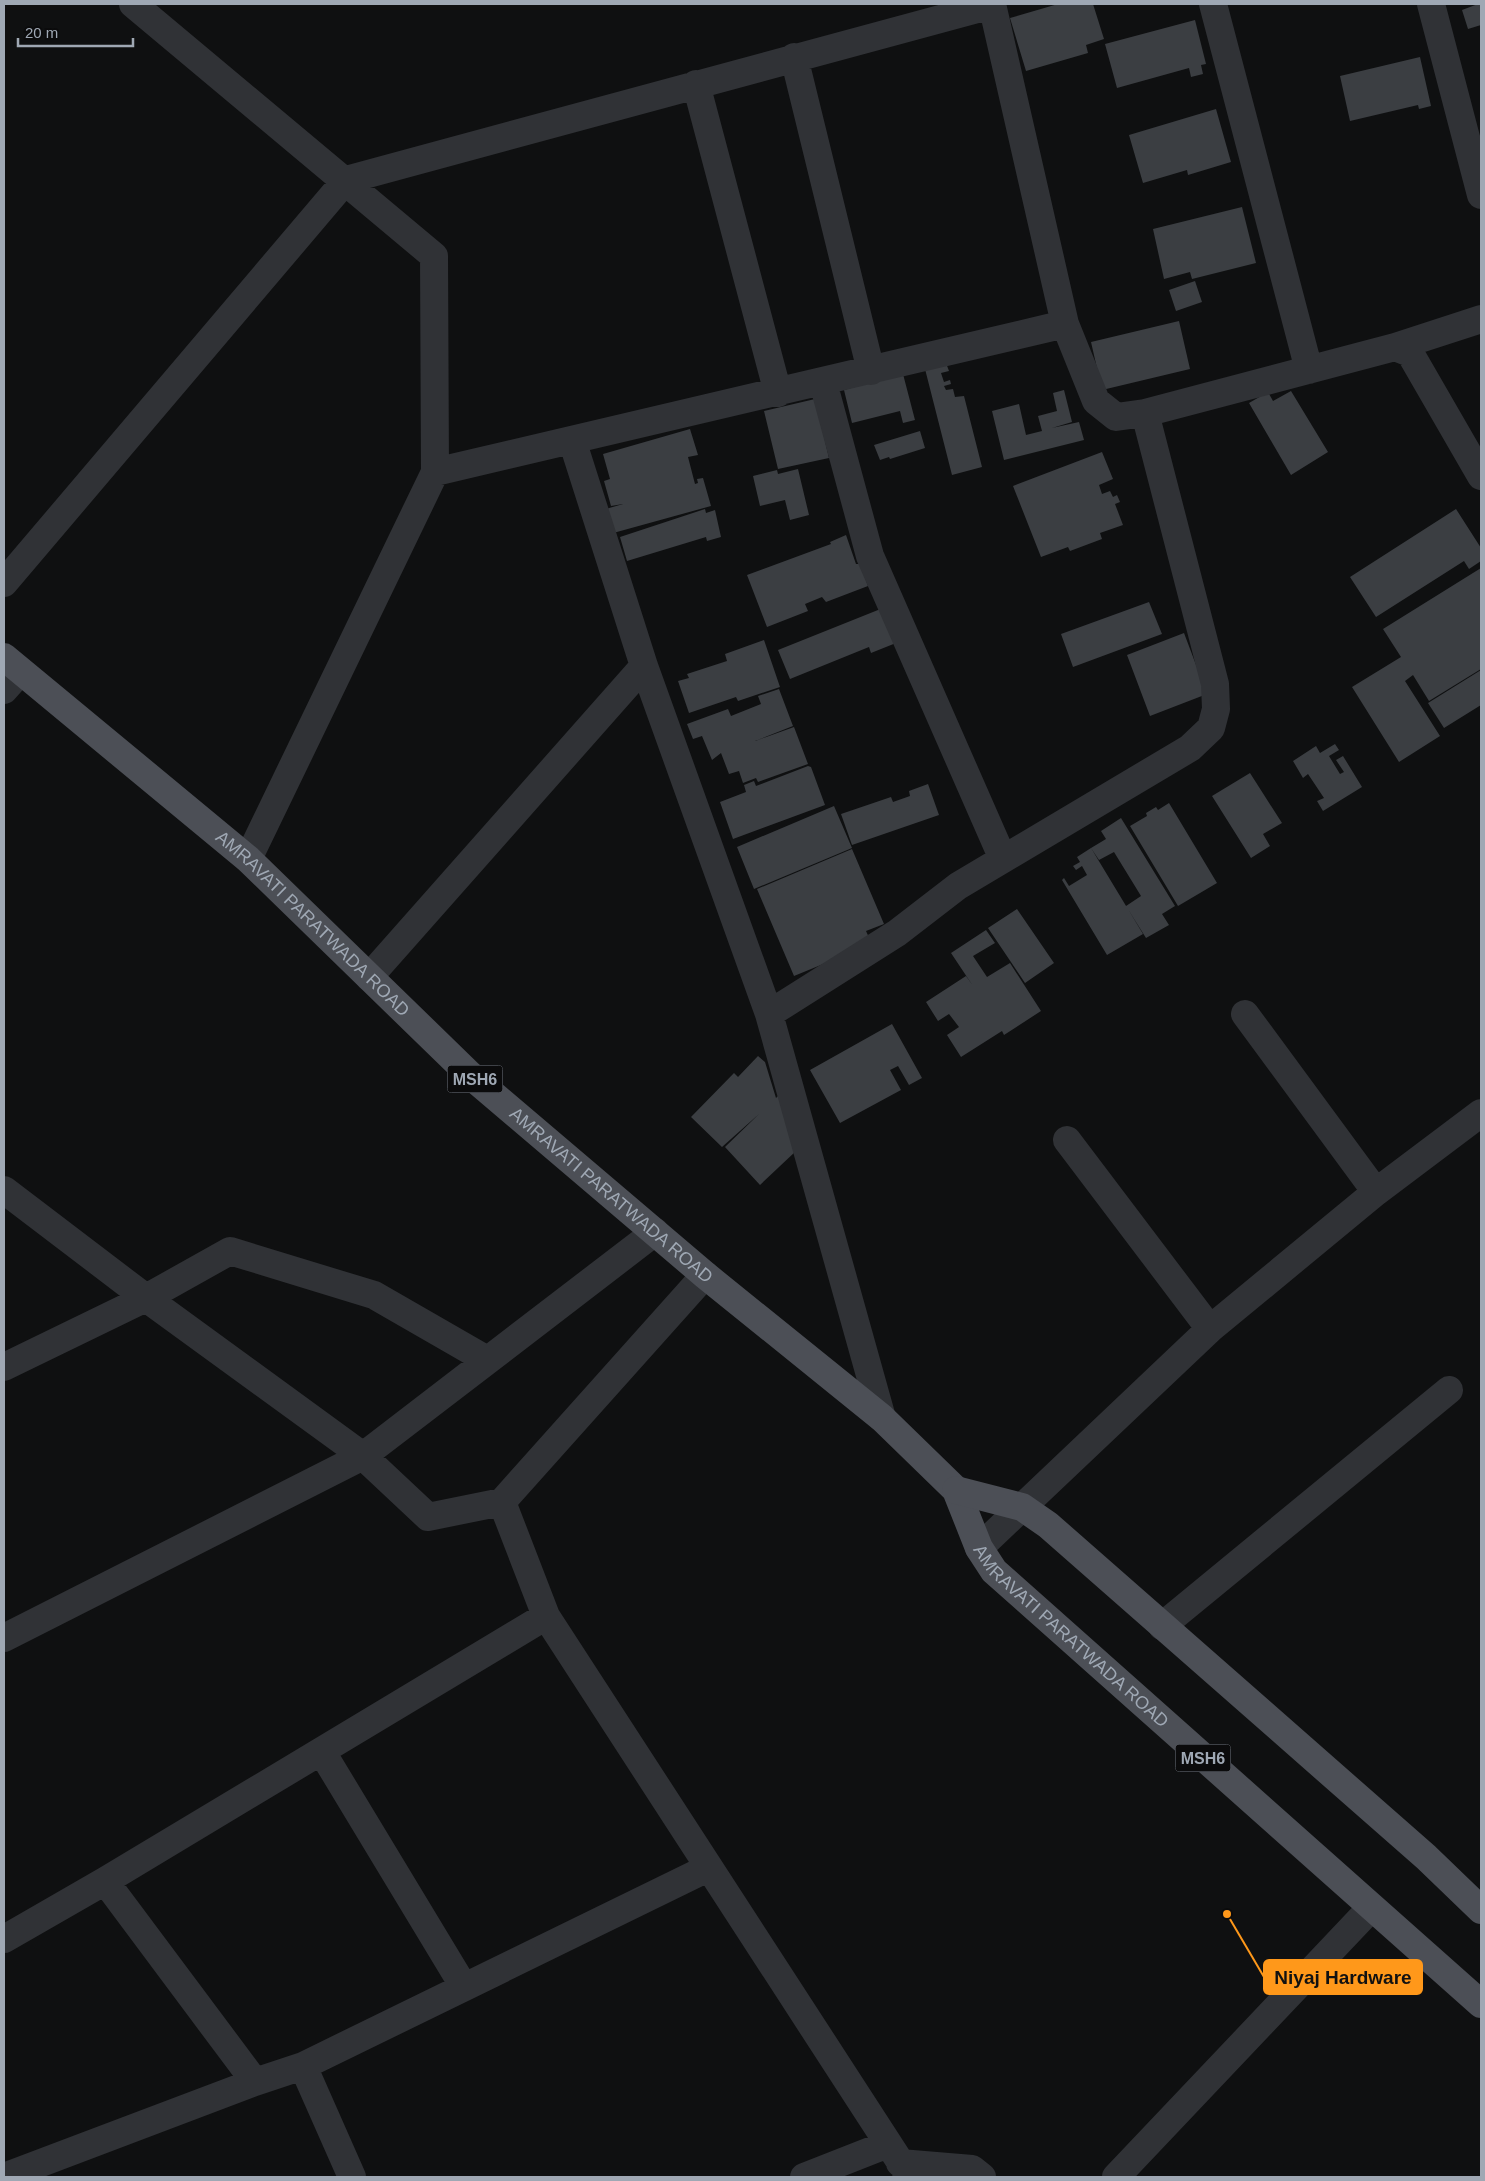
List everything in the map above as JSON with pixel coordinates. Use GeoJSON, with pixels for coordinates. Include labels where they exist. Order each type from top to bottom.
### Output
{"type":"FeatureCollection","features":[{"type":"Feature","properties":{"kind":"main road","name":"AMRAVATI PARATWADA ROAD"},"geometry":{"type":"LineString","coordinates":[[9,673],[248,859],[470,1076],[654,1232],[882,1418],[956,1490],[979,1548],[994,1571],[1481,2004]]}},
{"type":"Feature","properties":{"kind":"main road","name":"AMRAVATI PARATWADA ROAD"},"geometry":{"type":"LineString","coordinates":[[956,1490],[1022,1507],[1048,1525],[1419,1851],[1481,1910]]}},
{"type":"Feature","properties":{"kind":"street"},"geometry":{"type":"LineString","coordinates":[[133,4],[346,180],[434,256],[435,472],[248,859]]}},
{"type":"Feature","properties":{"kind":"street"},"geometry":{"type":"LineString","coordinates":[[4,583],[346,180],[992,4],[1066,324],[1096,401],[1116,417],[1145,414],[1395,347],[1481,318]]}},
{"type":"Feature","properties":{"kind":"street"},"geometry":{"type":"LineString","coordinates":[[1213,4],[1309,370]]}},
{"type":"Feature","properties":{"kind":"street"},"geometry":{"type":"LineString","coordinates":[[1431,4],[1481,195]]}},
{"type":"Feature","properties":{"kind":"street"},"geometry":{"type":"LineString","coordinates":[[794,57],[871,371]]}},
{"type":"Feature","properties":{"kind":"street"},"geometry":{"type":"LineString","coordinates":[[696,84],[778,393]]}},
{"type":"Feature","properties":{"kind":"street"},"geometry":{"type":"LineString","coordinates":[[435,472],[1066,324]]}},
{"type":"Feature","properties":{"kind":"street"},"geometry":{"type":"LineString","coordinates":[[1395,347],[1410,353],[1481,476]]}},
{"type":"Feature","properties":{"kind":"street"},"geometry":{"type":"LineString","coordinates":[[822,382],[870,556],[1003,859]]}},
{"type":"Feature","properties":{"kind":"street"},"geometry":{"type":"LineString","coordinates":[[769,1014],[897,933],[958,886],[1190,748],[1211,728],[1216,709],[1214,684],[1145,414]]}},
{"type":"Feature","properties":{"kind":"street"},"geometry":{"type":"LineString","coordinates":[[572,440],[644,666],[769,1014],[882,1418]]}},
{"type":"Feature","properties":{"kind":"street"},"geometry":{"type":"LineString","coordinates":[[369,977],[644,666]]}},
{"type":"Feature","properties":{"kind":"street"},"geometry":{"type":"LineString","coordinates":[[1245,1014],[1376,1192]]}},
{"type":"Feature","properties":{"kind":"street"},"geometry":{"type":"LineString","coordinates":[[979,1548],[1210,1329],[1376,1192],[1481,1112]]}},
{"type":"Feature","properties":{"kind":"street"},"geometry":{"type":"LineString","coordinates":[[1068,1140],[1210,1329]]}},
{"type":"Feature","properties":{"kind":"street"},"geometry":{"type":"LineString","coordinates":[[4,1190],[146,1298],[363,1456],[428,1517],[502,1502],[706,1275]]}},
{"type":"Feature","properties":{"kind":"street"},"geometry":{"type":"LineString","coordinates":[[4,1638],[363,1456],[654,1232]]}},
{"type":"Feature","properties":{"kind":"street"},"geometry":{"type":"LineString","coordinates":[[4,1366],[146,1298],[230,1251],[374,1295],[487,1360]]}},
{"type":"Feature","properties":{"kind":"street"},"geometry":{"type":"LineString","coordinates":[[1162,1626],[1449,1390]]}},
{"type":"Feature","properties":{"kind":"street"},"geometry":{"type":"LineString","coordinates":[[502,1502],[546,1616],[899,2162]]}},
{"type":"Feature","properties":{"kind":"street"},"geometry":{"type":"LineString","coordinates":[[4,1939],[322,1752],[546,1616]]}},
{"type":"Feature","properties":{"kind":"street"},"geometry":{"type":"LineString","coordinates":[[322,1752],[464,1987]]}},
{"type":"Feature","properties":{"kind":"street"},"geometry":{"type":"LineString","coordinates":[[4,2177],[303,2066],[708,1868]]}},
{"type":"Feature","properties":{"kind":"street"},"geometry":{"type":"LineString","coordinates":[[105,1881],[256,2082]]}},
{"type":"Feature","properties":{"kind":"street"},"geometry":{"type":"LineString","coordinates":[[1116,2177],[1371,1908]]}},
{"type":"Feature","properties":{"kind":"street"},"geometry":{"type":"LineString","coordinates":[[303,2066],[352,2177]]}},
{"type":"Feature","properties":{"kind":"street"},"geometry":{"type":"LineString","coordinates":[[804,2177],[899,2162],[972,2169],[982,2177]]}},
{"type":"Feature","properties":{"kind":"building"},"geometry":{"type":"Polygon","coordinates":[[[1058,4],[1093,4],[1104,39],[1086,45],[1088,53],[1026,71],[1010,18],[1058,4]]]}},
{"type":"Feature","properties":{"kind":"building"},"geometry":{"type":"Polygon","coordinates":[[[1481,4],[1481,25],[1468,29],[1462,10],[1481,4]]]}},
{"type":"Feature","properties":{"kind":"building"},"geometry":{"type":"Polygon","coordinates":[[[1195,20],[1206,64],[1201,65],[1203,74],[1191,77],[1189,68],[1117,88],[1105,44],[1195,20]]]}},
{"type":"Feature","properties":{"kind":"building"},"geometry":{"type":"Polygon","coordinates":[[[1420,57],[1431,106],[1419,109],[1418,105],[1350,121],[1340,76],[1420,57]]]}},
{"type":"Feature","properties":{"kind":"building"},"geometry":{"type":"Polygon","coordinates":[[[1216,109],[1231,162],[1188,175],[1187,170],[1143,183],[1129,135],[1216,109]]]}},
{"type":"Feature","properties":{"kind":"building"},"geometry":{"type":"Polygon","coordinates":[[[1242,207],[1256,263],[1192,279],[1190,272],[1164,279],[1153,229],[1242,207]]]}},
{"type":"Feature","properties":{"kind":"building"},"geometry":{"type":"Polygon","coordinates":[[[1195,281],[1202,302],[1176,311],[1169,290],[1195,281]]]}},
{"type":"Feature","properties":{"kind":"building"},"geometry":{"type":"Polygon","coordinates":[[[1179,321],[1190,369],[1102,390],[1091,342],[1179,321]]]}},
{"type":"Feature","properties":{"kind":"building"},"geometry":{"type":"Polygon","coordinates":[[[946,363],[949,371],[941,373],[944,382],[950,380],[951,384],[944,386],[946,390],[953,389],[955,397],[964,396],[982,467],[952,475],[925,369],[946,363]]]}},
{"type":"Feature","properties":{"kind":"building"},"geometry":{"type":"Polygon","coordinates":[[[903,374],[915,420],[903,423],[900,411],[852,423],[844,390],[903,374]]]}},
{"type":"Feature","properties":{"kind":"building"},"geometry":{"type":"Polygon","coordinates":[[[1064,390],[1072,422],[1052,428],[1079,422],[1084,440],[1004,460],[992,411],[1019,404],[1026,435],[1042,431],[1038,416],[1057,411],[1053,393],[1064,390]]]}},
{"type":"Feature","properties":{"kind":"building"},"geometry":{"type":"Polygon","coordinates":[[[1291,391],[1328,452],[1291,475],[1249,403],[1268,392],[1273,401],[1291,391]]]}},
{"type":"Feature","properties":{"kind":"building"},"geometry":{"type":"Polygon","coordinates":[[[815,399],[829,458],[778,469],[764,411],[815,399]]]}},
{"type":"Feature","properties":{"kind":"building"},"geometry":{"type":"Polygon","coordinates":[[[690,429],[698,455],[688,457],[695,484],[698,483],[697,479],[703,478],[711,506],[606,535],[599,511],[623,504],[611,506],[604,481],[610,479],[603,454],[690,429]]]}},
{"type":"Feature","properties":{"kind":"building"},"geometry":{"type":"Polygon","coordinates":[[[920,431],[925,448],[890,459],[889,457],[880,460],[874,445],[920,431]]]}},
{"type":"Feature","properties":{"kind":"building"},"geometry":{"type":"Polygon","coordinates":[[[1102,452],[1113,479],[1099,485],[1102,494],[1110,491],[1113,497],[1117,495],[1120,502],[1115,504],[1123,525],[1100,533],[1102,539],[1070,551],[1068,547],[1041,557],[1013,486],[1102,452]]]}},
{"type":"Feature","properties":{"kind":"building"},"geometry":{"type":"Polygon","coordinates":[[[798,469],[809,515],[790,520],[785,500],[760,506],[753,476],[777,470],[778,474],[798,469]]]}},
{"type":"Feature","properties":{"kind":"building"},"geometry":{"type":"Polygon","coordinates":[[[705,509],[706,513],[715,510],[721,537],[707,541],[706,537],[627,561],[620,537],[705,509]]]}},
{"type":"Feature","properties":{"kind":"building"},"geometry":{"type":"Polygon","coordinates":[[[1456,509],[1481,548],[1481,561],[1469,569],[1464,561],[1376,617],[1350,577],[1456,509]]]}},
{"type":"Feature","properties":{"kind":"building"},"geometry":{"type":"Polygon","coordinates":[[[846,535],[856,564],[860,564],[868,586],[826,602],[822,597],[805,604],[808,611],[767,627],[747,575],[831,544],[830,542],[846,535]]]}},
{"type":"Feature","properties":{"kind":"building"},"geometry":{"type":"Polygon","coordinates":[[[1481,568],[1481,669],[1429,701],[1413,675],[1405,681],[1440,736],[1399,762],[1352,687],[1401,657],[1383,629],[1481,568]]]}},
{"type":"Feature","properties":{"kind":"building"},"geometry":{"type":"Polygon","coordinates":[[[1149,602],[1162,634],[1073,667],[1061,634],[1149,602]]]}},
{"type":"Feature","properties":{"kind":"building"},"geometry":{"type":"Polygon","coordinates":[[[883,608],[896,643],[871,653],[869,647],[790,679],[778,650],[883,608]]]}},
{"type":"Feature","properties":{"kind":"building"},"geometry":{"type":"Polygon","coordinates":[[[1184,633],[1207,694],[1150,716],[1127,655],[1184,633]]]}},
{"type":"Feature","properties":{"kind":"building"},"geometry":{"type":"Polygon","coordinates":[[[764,640],[780,687],[738,701],[736,697],[689,713],[678,681],[689,678],[687,674],[727,661],[725,654],[764,640]]]}},
{"type":"Feature","properties":{"kind":"building"},"geometry":{"type":"Polygon","coordinates":[[[1481,670],[1481,705],[1444,728],[1428,703],[1481,670]]]}},
{"type":"Feature","properties":{"kind":"building"},"geometry":{"type":"Polygon","coordinates":[[[779,689],[793,726],[755,741],[794,727],[808,764],[758,782],[756,778],[743,783],[739,771],[729,774],[721,753],[712,760],[702,736],[693,739],[687,724],[728,709],[731,716],[761,704],[758,696],[779,689]]]}},
{"type":"Feature","properties":{"kind":"building"},"geometry":{"type":"Polygon","coordinates":[[[1335,744],[1339,750],[1329,756],[1340,774],[1344,772],[1336,760],[1343,756],[1362,787],[1323,811],[1317,801],[1324,798],[1308,774],[1303,778],[1293,761],[1316,746],[1320,753],[1335,744]]]}},
{"type":"Feature","properties":{"kind":"building"},"geometry":{"type":"Polygon","coordinates":[[[808,766],[811,767],[825,805],[733,839],[720,802],[746,792],[744,785],[754,781],[756,786],[808,766]]]}},
{"type":"Feature","properties":{"kind":"building"},"geometry":{"type":"Polygon","coordinates":[[[1250,773],[1282,823],[1263,834],[1270,846],[1251,858],[1212,796],[1250,773]]]}},
{"type":"Feature","properties":{"kind":"building"},"geometry":{"type":"Polygon","coordinates":[[[928,784],[939,815],[852,845],[841,814],[891,797],[893,802],[910,796],[909,791],[928,784]]]}},
{"type":"Feature","properties":{"kind":"building"},"geometry":{"type":"Polygon","coordinates":[[[1169,803],[1217,883],[1178,906],[1130,826],[1147,816],[1146,813],[1156,807],[1158,810],[1169,803]]]}},
{"type":"Feature","properties":{"kind":"building"},"geometry":{"type":"Polygon","coordinates":[[[834,806],[852,848],[754,889],[737,847],[834,806]]]}},
{"type":"Feature","properties":{"kind":"building"},"geometry":{"type":"Polygon","coordinates":[[[1121,818],[1175,906],[1162,914],[1169,925],[1146,938],[1126,906],[1141,896],[1114,852],[1099,860],[1091,848],[1106,839],[1101,831],[1121,818]]]}},
{"type":"Feature","properties":{"kind":"building"},"geometry":{"type":"Polygon","coordinates":[[[1091,848],[1143,934],[1107,955],[1062,880],[1064,878],[1069,886],[1087,875],[1082,866],[1076,870],[1073,866],[1080,862],[1077,857],[1091,848]]]}},
{"type":"Feature","properties":{"kind":"building"},"geometry":{"type":"Polygon","coordinates":[[[852,849],[884,924],[866,931],[872,944],[794,976],[757,889],[852,849]]]}},
{"type":"Feature","properties":{"kind":"building"},"geometry":{"type":"Polygon","coordinates":[[[1017,909],[1054,963],[1025,983],[988,928],[1017,909]]]}},
{"type":"Feature","properties":{"kind":"building"},"geometry":{"type":"Polygon","coordinates":[[[986,930],[995,943],[973,956],[987,977],[1010,963],[1041,1011],[1004,1035],[1002,1031],[961,1057],[947,1035],[959,1027],[949,1014],[938,1021],[926,1002],[966,976],[973,986],[951,953],[986,930]]]}},
{"type":"Feature","properties":{"kind":"building"},"geometry":{"type":"Polygon","coordinates":[[[892,1024],[922,1078],[909,1085],[898,1066],[890,1070],[901,1090],[840,1123],[810,1070],[892,1024]]]}},
{"type":"Feature","properties":{"kind":"building"},"geometry":{"type":"Polygon","coordinates":[[[758,1056],[765,1062],[776,1098],[778,1096],[788,1108],[796,1151],[760,1185],[725,1147],[759,1114],[722,1147],[691,1117],[734,1073],[738,1077],[758,1056]]]}},
{"type":"Feature","properties":{"kind":"place","name":"Niyaj Hardware"},"geometry":{"type":"Point","coordinates":[1227,1914]}}]}
